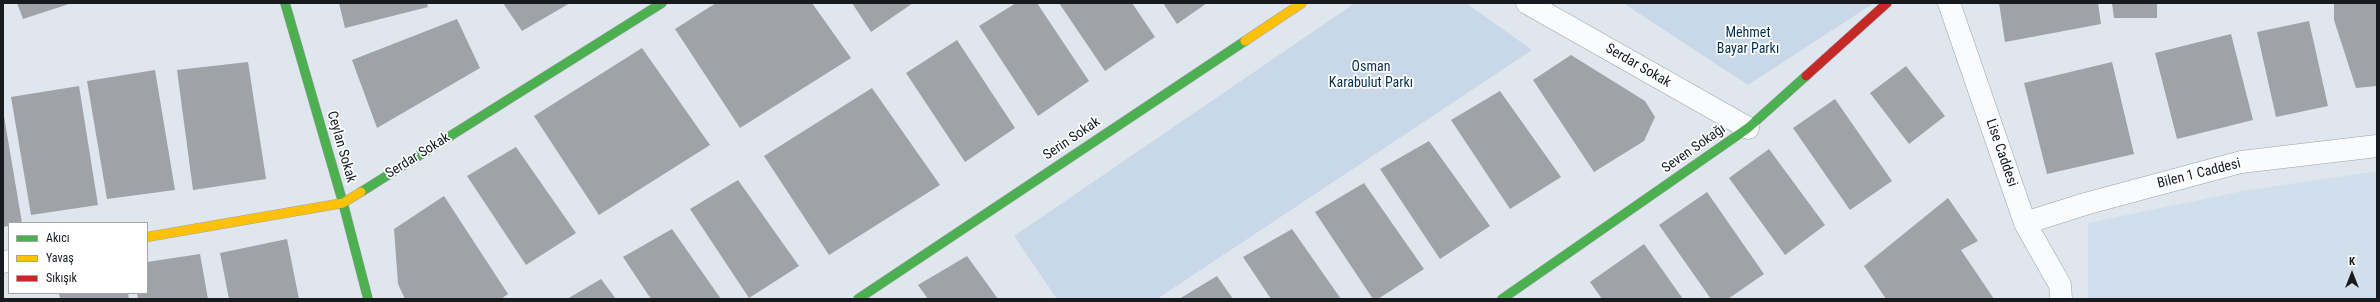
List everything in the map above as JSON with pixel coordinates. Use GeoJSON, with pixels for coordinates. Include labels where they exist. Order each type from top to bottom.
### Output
{"type":"FeatureCollection","features":[{"type":"Feature","properties":{"kind":"street","name":"Ceylan Sokak"},"geometry":{"type":"LineString","coordinates":[[285,3],[343,203],[368,299]]}},
{"type":"Feature","properties":{"kind":"street","name":"Serdar Sokak"},"geometry":{"type":"LineString","coordinates":[[148,237],[343,203],[662,3]]}},
{"type":"Feature","properties":{"kind":"street","name":"Serin Sokak"},"geometry":{"type":"LineString","coordinates":[[858,299],[1302,3]]}},
{"type":"Feature","properties":{"kind":"street","name":"Serdar Sokak"},"geometry":{"type":"LineString","coordinates":[[1527,3],[1748,128]]}},
{"type":"Feature","properties":{"kind":"street","name":"Seven Sokağı"},"geometry":{"type":"LineString","coordinates":[[1502,299],[1748,128],[1887,3]]}},
{"type":"Feature","properties":{"kind":"street","name":"Lise Caddesi"},"geometry":{"type":"LineString","coordinates":[[1949,3],[2025,223],[2060,285],[2061,299]]}},
{"type":"Feature","properties":{"kind":"street","name":"Bilen 1 Caddesi"},"geometry":{"type":"LineString","coordinates":[[2025,223],[2085,204],[2241,162],[2377,146]]}},
{"type":"Feature","properties":{"kind":"shaded area"},"geometry":{"type":"Polygon","coordinates":[[[2377,171],[2377,299],[2088,299],[2088,223],[2243,191],[2377,171]]]}},
{"type":"Feature","properties":{"kind":"green space","name":"Osman Karabulut Parkı"},"geometry":{"type":"Polygon","coordinates":[[[1355,3],[1466,3],[1532,50],[1157,299],[1057,299],[1014,236],[1355,3]]]}},
{"type":"Feature","properties":{"kind":"green space","name":"Mehmet Bayar Parkı"},"geometry":{"type":"Polygon","coordinates":[[[1623,3],[1874,3],[1748,85],[1623,3]]]}},
{"type":"Feature","properties":{"kind":"building"},"geometry":{"type":"Polygon","coordinates":[[[17,3],[72,3],[23,19],[17,3]]]}},
{"type":"Feature","properties":{"kind":"building"},"geometry":{"type":"Polygon","coordinates":[[[339,3],[427,3],[428,7],[345,28],[339,3]]]}},
{"type":"Feature","properties":{"kind":"building"},"geometry":{"type":"Polygon","coordinates":[[[503,3],[570,3],[522,31],[503,3]]]}},
{"type":"Feature","properties":{"kind":"building"},"geometry":{"type":"Polygon","coordinates":[[[716,3],[812,3],[851,58],[740,128],[675,29],[716,3]]]}},
{"type":"Feature","properties":{"kind":"building"},"geometry":{"type":"Polygon","coordinates":[[[852,3],[913,3],[871,32],[852,3]]]}},
{"type":"Feature","properties":{"kind":"building"},"geometry":{"type":"Polygon","coordinates":[[[1016,3],[1037,3],[1089,81],[1038,116],[979,26],[1016,3]]]}},
{"type":"Feature","properties":{"kind":"building"},"geometry":{"type":"Polygon","coordinates":[[[1059,3],[1132,3],[1155,37],[1105,71],[1059,3]]]}},
{"type":"Feature","properties":{"kind":"building"},"geometry":{"type":"Polygon","coordinates":[[[1163,3],[1207,3],[1177,24],[1163,3]]]}},
{"type":"Feature","properties":{"kind":"building"},"geometry":{"type":"Polygon","coordinates":[[[1999,3],[2098,3],[2101,24],[2005,42],[1999,3]]]}},
{"type":"Feature","properties":{"kind":"building"},"geometry":{"type":"Polygon","coordinates":[[[2112,3],[2157,3],[2157,18],[2114,18],[2112,3]]]}},
{"type":"Feature","properties":{"kind":"building"},"geometry":{"type":"Polygon","coordinates":[[[2334,3],[2377,3],[2377,86],[2356,88],[2334,20],[2334,3]]]}},
{"type":"Feature","properties":{"kind":"building"},"geometry":{"type":"Polygon","coordinates":[[[457,19],[480,68],[377,128],[352,60],[457,19]]]}},
{"type":"Feature","properties":{"kind":"building"},"geometry":{"type":"Polygon","coordinates":[[[2309,21],[2328,106],[2276,117],[2257,32],[2309,21]]]}},
{"type":"Feature","properties":{"kind":"building"},"geometry":{"type":"Polygon","coordinates":[[[2231,34],[2253,120],[2177,139],[2155,53],[2231,34]]]}},
{"type":"Feature","properties":{"kind":"building"},"geometry":{"type":"Polygon","coordinates":[[[957,40],[1015,128],[965,162],[906,73],[957,40]]]}},
{"type":"Feature","properties":{"kind":"building"},"geometry":{"type":"Polygon","coordinates":[[[642,48],[710,145],[599,215],[534,116],[642,48]]]}},
{"type":"Feature","properties":{"kind":"building"},"geometry":{"type":"Polygon","coordinates":[[[1571,55],[1645,101],[1655,117],[1644,141],[1594,172],[1533,80],[1571,55]]]}},
{"type":"Feature","properties":{"kind":"building"},"geometry":{"type":"Polygon","coordinates":[[[248,62],[266,179],[193,190],[177,70],[248,62]]]}},
{"type":"Feature","properties":{"kind":"building"},"geometry":{"type":"Polygon","coordinates":[[[2112,62],[2134,154],[2047,174],[2024,83],[2112,62]]]}},
{"type":"Feature","properties":{"kind":"building"},"geometry":{"type":"Polygon","coordinates":[[[1906,66],[1945,116],[1909,144],[1870,93],[1906,66]]]}},
{"type":"Feature","properties":{"kind":"building"},"geometry":{"type":"Polygon","coordinates":[[[155,70],[175,190],[107,199],[87,81],[155,70]]]}},
{"type":"Feature","properties":{"kind":"building"},"geometry":{"type":"Polygon","coordinates":[[[79,86],[98,205],[31,215],[11,97],[79,86]]]}},
{"type":"Feature","properties":{"kind":"building"},"geometry":{"type":"Polygon","coordinates":[[[872,88],[940,185],[829,255],[764,156],[872,88]]]}},
{"type":"Feature","properties":{"kind":"building"},"geometry":{"type":"Polygon","coordinates":[[[1500,91],[1561,177],[1510,209],[1451,120],[1500,91]]]}},
{"type":"Feature","properties":{"kind":"building"},"geometry":{"type":"Polygon","coordinates":[[[1835,99],[1892,181],[1850,210],[1793,128],[1835,99]]]}},
{"type":"Feature","properties":{"kind":"building"},"geometry":{"type":"Polygon","coordinates":[[[3,110],[22,222],[8,222],[8,226],[3,227],[3,110]]]}},
{"type":"Feature","properties":{"kind":"building"},"geometry":{"type":"Polygon","coordinates":[[[1429,141],[1490,226],[1440,259],[1380,169],[1429,141]]]}},
{"type":"Feature","properties":{"kind":"building"},"geometry":{"type":"Polygon","coordinates":[[[516,147],[576,233],[526,265],[467,176],[516,147]]]}},
{"type":"Feature","properties":{"kind":"building"},"geometry":{"type":"Polygon","coordinates":[[[1769,149],[1825,225],[1785,255],[1729,178],[1769,149]]]}},
{"type":"Feature","properties":{"kind":"building"},"geometry":{"type":"Polygon","coordinates":[[[738,180],[799,266],[749,298],[690,209],[738,180]]]}},
{"type":"Feature","properties":{"kind":"building"},"geometry":{"type":"Polygon","coordinates":[[[1364,183],[1424,269],[1378,299],[1373,299],[1315,212],[1364,183]]]}},
{"type":"Feature","properties":{"kind":"building"},"geometry":{"type":"Polygon","coordinates":[[[1707,192],[1764,274],[1728,299],[1711,299],[1659,225],[1707,192]]]}},
{"type":"Feature","properties":{"kind":"building"},"geometry":{"type":"Polygon","coordinates":[[[444,196],[508,294],[501,299],[405,299],[398,284],[394,229],[444,196]]]}},
{"type":"Feature","properties":{"kind":"building"},"geometry":{"type":"Polygon","coordinates":[[[1948,198],[1978,241],[1961,250],[1994,299],[1886,299],[1864,266],[1948,198]]]}},
{"type":"Feature","properties":{"kind":"building"},"geometry":{"type":"Polygon","coordinates":[[[672,229],[721,299],[651,299],[623,257],[672,229]]]}},
{"type":"Feature","properties":{"kind":"building"},"geometry":{"type":"Polygon","coordinates":[[[1292,229],[1341,299],[1271,299],[1243,257],[1292,229]]]}},
{"type":"Feature","properties":{"kind":"building"},"geometry":{"type":"Polygon","coordinates":[[[287,239],[299,299],[229,299],[220,253],[287,239]]]}},
{"type":"Feature","properties":{"kind":"building"},"geometry":{"type":"Polygon","coordinates":[[[1644,244],[1683,299],[1602,299],[1590,282],[1644,244]]]}},
{"type":"Feature","properties":{"kind":"building"},"geometry":{"type":"Polygon","coordinates":[[[200,254],[208,299],[138,299],[137,294],[148,294],[148,262],[200,254]]]}},
{"type":"Feature","properties":{"kind":"building"},"geometry":{"type":"Polygon","coordinates":[[[967,256],[998,299],[928,299],[918,285],[967,256]]]}},
{"type":"Feature","properties":{"kind":"building"},"geometry":{"type":"Polygon","coordinates":[[[1217,276],[1233,299],[1179,299],[1217,276]]]}},
{"type":"Feature","properties":{"kind":"building"},"geometry":{"type":"Polygon","coordinates":[[[601,279],[616,299],[567,299],[601,279]]]}},
{"type":"Feature","properties":{"kind":"building"},"geometry":{"type":"Polygon","coordinates":[[[59,294],[128,294],[129,299],[60,299],[59,294]]]}},
{"type":"Feature","properties":{"kind":"traffic: fast"},"geometry":{"type":"LineString","coordinates":[[285,3],[343,203],[368,299]]}},
{"type":"Feature","properties":{"kind":"traffic: fast"},"geometry":{"type":"LineString","coordinates":[[361,192],[662,3]]}},
{"type":"Feature","properties":{"kind":"traffic: fast"},"geometry":{"type":"LineString","coordinates":[[858,299],[1245,41]]}},
{"type":"Feature","properties":{"kind":"traffic: fast"},"geometry":{"type":"LineString","coordinates":[[1502,299],[1748,128],[1806,76]]}},
{"type":"Feature","properties":{"kind":"traffic: slow"},"geometry":{"type":"LineString","coordinates":[[1245,41],[1302,3]]}},
{"type":"Feature","properties":{"kind":"traffic: slow"},"geometry":{"type":"LineString","coordinates":[[148,237],[343,203],[361,192]]}},
{"type":"Feature","properties":{"kind":"traffic: jam"},"geometry":{"type":"LineString","coordinates":[[1806,76],[1887,3]]}}]}
